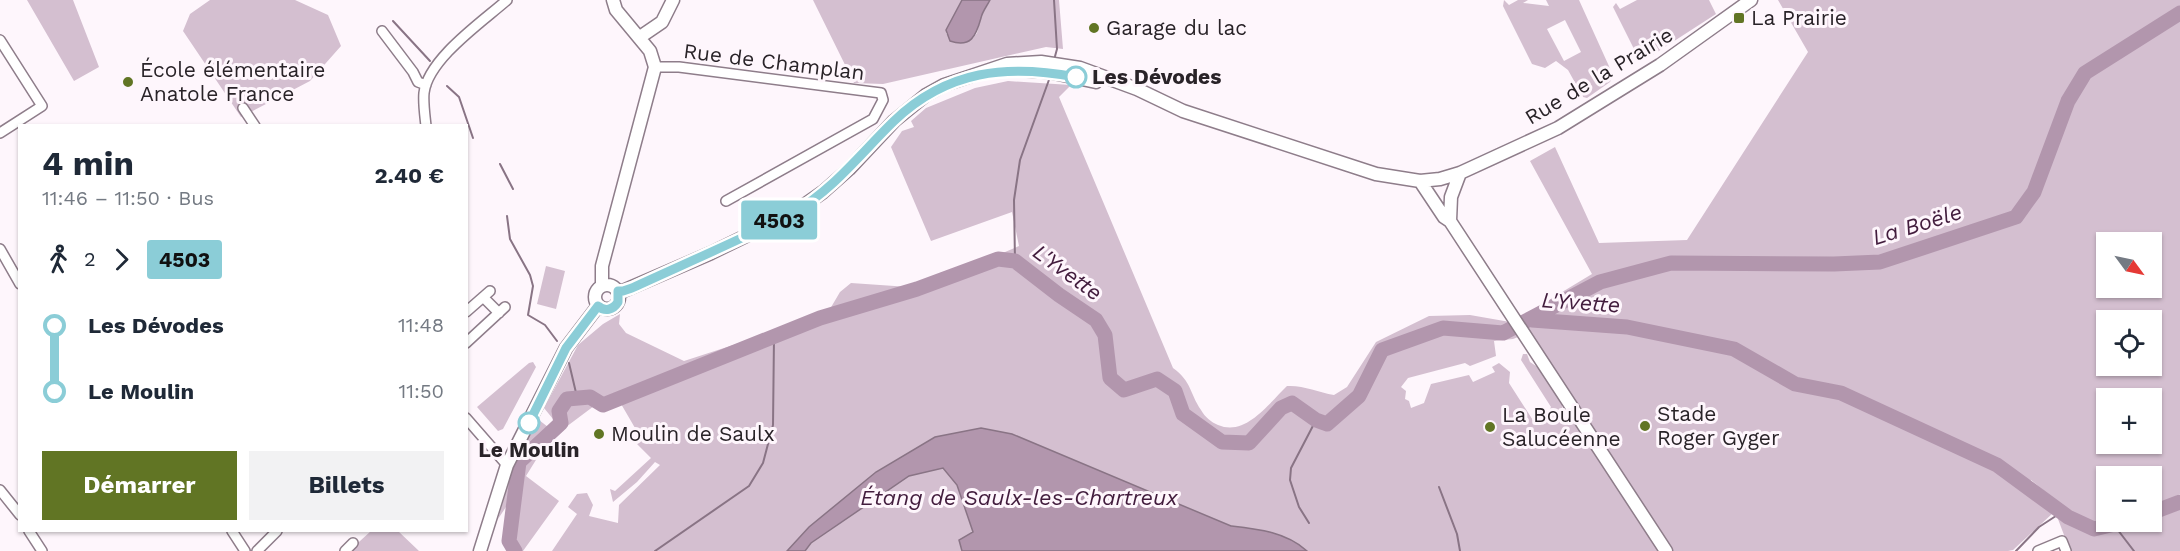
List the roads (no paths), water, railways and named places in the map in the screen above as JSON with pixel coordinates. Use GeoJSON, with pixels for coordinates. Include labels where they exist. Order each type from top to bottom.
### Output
{"type":"FeatureCollection","features":[{"type":"Feature","properties":{"kind":"street"},"geometry":{"type":"LineString","coordinates":[[426,124],[424,93],[440,59],[507,0]]}},
{"type":"Feature","properties":{"kind":"street"},"geometry":{"type":"LineString","coordinates":[[598,306],[595,295],[602,286],[602,266],[655,68],[650,51],[616,10],[613,0]]}},
{"type":"Feature","properties":{"kind":"street"},"geometry":{"type":"LineString","coordinates":[[640,37],[662,22],[673,0]]}},
{"type":"Feature","properties":{"kind":"street","name":"Rue de la Prairie"},"geometry":{"type":"LineString","coordinates":[[618,291],[632,288],[711,253],[793,213],[823,192],[849,169],[912,105],[944,85],[967,77],[1000,71],[1080,69],[1137,89],[1183,111],[1376,174],[1420,181],[1432,180],[1460,173],[1558,128],[1660,65],[1751,0]]}},
{"type":"Feature","properties":{"kind":"street"},"geometry":{"type":"LineString","coordinates":[[382,31],[418,82],[426,85]]}},
{"type":"Feature","properties":{"kind":"street"},"geometry":{"type":"LineString","coordinates":[[0,40],[42,106],[0,133]]}},
{"type":"Feature","properties":{"kind":"street","name":"Rue de Champlan"},"geometry":{"type":"LineString","coordinates":[[655,68],[679,67],[880,93],[883,100],[873,119],[726,201]]}},
{"type":"Feature","properties":{"kind":"street"},"geometry":{"type":"LineString","coordinates":[[243,108],[254,124]]}},
{"type":"Feature","properties":{"kind":"street"},"geometry":{"type":"LineString","coordinates":[[1450,221],[1451,197],[1460,173]]}},
{"type":"Feature","properties":{"kind":"street"},"geometry":{"type":"LineString","coordinates":[[1420,181],[1444,217],[1450,221],[1666,551]]}},
{"type":"Feature","properties":{"kind":"street"},"geometry":{"type":"LineString","coordinates":[[0,249],[18,280]]}},
{"type":"Feature","properties":{"kind":"street"},"geometry":{"type":"LineString","coordinates":[[598,306],[605,309],[613,308],[618,302],[618,291],[612,286],[602,286]]}},
{"type":"Feature","properties":{"kind":"street"},"geometry":{"type":"LineString","coordinates":[[468,310],[486,294],[502,310],[468,339]]}},
{"type":"Feature","properties":{"kind":"street"},"geometry":{"type":"LineString","coordinates":[[480,551],[507,465],[566,348],[598,306]]}},
{"type":"Feature","properties":{"kind":"street"},"geometry":{"type":"LineString","coordinates":[[468,420],[507,465]]}},
{"type":"Feature","properties":{"kind":"street"},"geometry":{"type":"LineString","coordinates":[[0,490],[18,512]]}},
{"type":"Feature","properties":{"kind":"street"},"geometry":{"type":"LineString","coordinates":[[30,532],[42,551]]}},
{"type":"Feature","properties":{"kind":"street"},"geometry":{"type":"LineString","coordinates":[[233,532],[245,551]]}},
{"type":"Feature","properties":{"kind":"street"},"geometry":{"type":"LineString","coordinates":[[257,551],[277,532]]}},
{"type":"Feature","properties":{"kind":"street"},"geometry":{"type":"LineString","coordinates":[[2038,551],[2062,541],[2066,551]]}},
{"type":"Feature","properties":{"kind":"street"},"geometry":{"type":"LineString","coordinates":[[345,551],[353,543]]}},
{"type":"Feature","properties":{"kind":"water"},"geometry":{"type":"Polygon","coordinates":[[[962,0],[990,0],[972,39],[968,42],[957,43],[950,41],[946,30],[962,0]]]}},
{"type":"Feature","properties":{"kind":"water","name":"Étang de Saulx-les-Chartreux"},"geometry":{"type":"Polygon","coordinates":[[[981,428],[1012,434],[1231,526],[1261,530],[1281,536],[1307,551],[962,551],[959,540],[973,532],[957,485],[943,468],[909,476],[811,543],[805,551],[787,551],[809,527],[876,472],[935,437],[981,428]]]}},
{"type":"Feature","properties":{"kind":"waterway"},"geometry":{"type":"LineString","coordinates":[[1054,0],[1057,49],[1054,60]]}},
{"type":"Feature","properties":{"kind":"waterway","name":"L'Yvette"},"geometry":{"type":"LineString","coordinates":[[515,551],[509,541],[519,462],[561,423],[559,411],[567,399],[590,397],[603,405],[820,318],[917,289],[998,259],[1015,261],[1096,320],[1105,335],[1110,378],[1124,390],[1157,379],[1175,391],[1183,414],[1222,442],[1249,443],[1281,408],[1292,403],[1316,420],[1327,424],[1359,396],[1382,350],[1443,328],[1503,333],[1600,282],[1671,263],[1880,262],[2016,217],[2034,192],[2068,101],[2085,73],[2180,13]]}},
{"type":"Feature","properties":{"kind":"waterway"},"geometry":{"type":"LineString","coordinates":[[393,21],[430,61]]}},
{"type":"Feature","properties":{"kind":"waterway"},"geometry":{"type":"LineString","coordinates":[[1015,261],[1014,200],[1020,160],[1050,77]]}},
{"type":"Feature","properties":{"kind":"waterway"},"geometry":{"type":"LineString","coordinates":[[447,86],[459,97],[473,138]]}},
{"type":"Feature","properties":{"kind":"waterway"},"geometry":{"type":"LineString","coordinates":[[500,164],[513,189]]}},
{"type":"Feature","properties":{"kind":"waterway"},"geometry":{"type":"LineString","coordinates":[[507,216],[510,239],[530,275],[533,286],[528,315],[545,325],[557,341]]}},
{"type":"Feature","properties":{"kind":"waterway","name":"L'Yvette"},"geometry":{"type":"LineString","coordinates":[[1532,320],[1627,327],[1734,349],[1795,384],[1841,393],[1997,465],[2068,517],[2096,529]]}},
{"type":"Feature","properties":{"kind":"waterway"},"geometry":{"type":"LineString","coordinates":[[655,551],[749,486],[763,463],[773,425],[774,337]]}},
{"type":"Feature","properties":{"kind":"waterway"},"geometry":{"type":"LineString","coordinates":[[569,363],[577,397]]}},
{"type":"Feature","properties":{"kind":"waterway"},"geometry":{"type":"LineString","coordinates":[[1309,523],[1299,507],[1290,480],[1291,468],[1316,420]]}},
{"type":"Feature","properties":{"kind":"waterway"},"geometry":{"type":"LineString","coordinates":[[1439,487],[1457,534],[1460,551]]}},
{"type":"Feature","properties":{"kind":"waterway","name":"L'Yvette"},"geometry":{"type":"LineString","coordinates":[[2162,509],[2180,502]]}},
{"type":"Feature","properties":{"kind":"waterway"},"geometry":{"type":"LineString","coordinates":[[2016,551],[2039,527],[2062,512]]}},
{"type":"Feature","properties":{"kind":"waterway"},"geometry":{"type":"LineString","coordinates":[[2119,532],[2134,551]]}},
{"type":"Feature","properties":{"kind":"place","name":"La Prairie"},"geometry":{"type":"Point","coordinates":[1739,18]}},
{"type":"Feature","properties":{"kind":"place","name":"Garage du lac"},"geometry":{"type":"Point","coordinates":[1094,28]}},
{"type":"Feature","properties":{"kind":"place","name":"Les Dévodes"},"geometry":{"type":"Point","coordinates":[1076,77]}},
{"type":"Feature","properties":{"kind":"place","name":"École élémentaire Anatole France"},"geometry":{"type":"Point","coordinates":[128,82]}},
{"type":"Feature","properties":{"kind":"place","name":"Le Moulin"},"geometry":{"type":"Point","coordinates":[529,423]}},
{"type":"Feature","properties":{"kind":"place","name":"Stade Roger Gyger"},"geometry":{"type":"Point","coordinates":[1645,426]}},
{"type":"Feature","properties":{"kind":"place","name":"La Boule Salucéenne"},"geometry":{"type":"Point","coordinates":[1490,427]}},
{"type":"Feature","properties":{"kind":"place","name":"Moulin de Saulx"},"geometry":{"type":"Point","coordinates":[599,434]}},
{"type":"Feature","properties":{"kind":"water label","name":"La Boële"},"geometry":{"type":"Point","coordinates":[1917,224]}}]}
